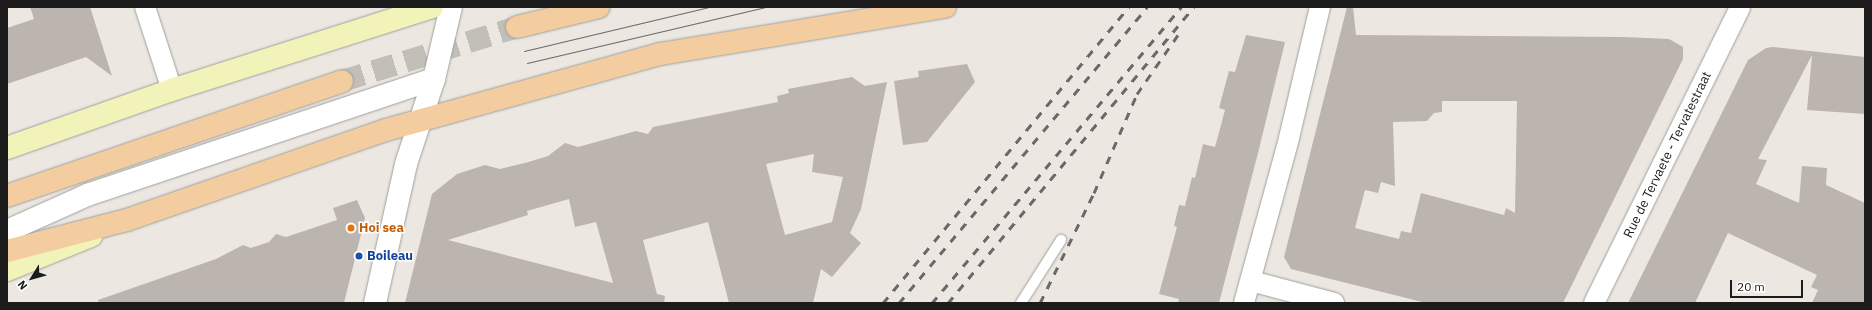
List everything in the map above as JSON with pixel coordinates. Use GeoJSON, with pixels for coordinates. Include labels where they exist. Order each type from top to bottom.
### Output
{"type":"FeatureCollection","features":[{"type":"Feature","properties":{"kind":"main road"},"geometry":{"type":"LineString","coordinates":[[7,148],[172,90],[432,7]]}},
{"type":"Feature","properties":{"kind":"main road"},"geometry":{"type":"LineString","coordinates":[[517,27],[599,7]]}},
{"type":"Feature","properties":{"kind":"main road"},"geometry":{"type":"LineString","coordinates":[[7,270],[127,220],[422,119],[660,54],[945,7]]}},
{"type":"Feature","properties":{"kind":"main road"},"geometry":{"type":"LineString","coordinates":[[7,196],[342,81]]}},
{"type":"Feature","properties":{"kind":"main road"},"geometry":{"type":"LineString","coordinates":[[7,251],[127,220]]}},
{"type":"Feature","properties":{"kind":"street"},"geometry":{"type":"LineString","coordinates":[[145,7],[172,90]]}},
{"type":"Feature","properties":{"kind":"street"},"geometry":{"type":"LineString","coordinates":[[375,303],[406,164],[422,119],[452,7]]}},
{"type":"Feature","properties":{"kind":"street"},"geometry":{"type":"LineString","coordinates":[[1244,303],[1251,281],[1320,7]]}},
{"type":"Feature","properties":{"kind":"street","name":"Rue de Tervaete - Tervatestraat"},"geometry":{"type":"LineString","coordinates":[[1594,303],[1740,7]]}},
{"type":"Feature","properties":{"kind":"street"},"geometry":{"type":"LineString","coordinates":[[7,231],[87,195],[434,78]]}},
{"type":"Feature","properties":{"kind":"street"},"geometry":{"type":"LineString","coordinates":[[1251,281],[1334,303]]}},
{"type":"Feature","properties":{"kind":"lane"},"geometry":{"type":"LineString","coordinates":[[1021,303],[1062,240]]}},
{"type":"Feature","properties":{"kind":"building"},"geometry":{"type":"Polygon","coordinates":[[[30,7],[90,7],[112,76],[86,57],[7,84],[7,28],[34,19],[30,7]]]}},
{"type":"Feature","properties":{"kind":"building"},"geometry":{"type":"Polygon","coordinates":[[[1347,7],[1353,7],[1356,35],[1623,37],[1669,39],[1683,47],[1683,59],[1563,303],[1426,303],[1291,269],[1284,257],[1347,7]],[[1442,101],[1442,112],[1434,113],[1427,121],[1393,122],[1395,186],[1381,182],[1378,193],[1365,190],[1355,228],[1399,239],[1401,231],[1411,233],[1421,193],[1504,215],[1506,208],[1515,213],[1517,101],[1442,101]]]}},
{"type":"Feature","properties":{"kind":"building"},"geometry":{"type":"Polygon","coordinates":[[[1246,35],[1285,42],[1259,149],[1219,303],[1178,303],[1179,299],[1159,294],[1177,227],[1174,226],[1179,205],[1185,206],[1192,177],[1195,178],[1203,144],[1215,147],[1225,110],[1219,108],[1229,71],[1235,72],[1246,35]]]}},
{"type":"Feature","properties":{"kind":"building"},"geometry":{"type":"Polygon","coordinates":[[[1773,47],[1865,57],[1865,114],[1807,110],[1812,55],[1758,159],[1767,160],[1756,184],[1799,203],[1802,166],[1827,168],[1826,185],[1865,203],[1865,303],[1812,303],[1818,290],[1811,287],[1817,275],[1728,233],[1695,303],[1628,303],[1748,60],[1766,48],[1773,47]]]}},
{"type":"Feature","properties":{"kind":"building"},"geometry":{"type":"Polygon","coordinates":[[[967,64],[975,82],[927,142],[903,145],[894,81],[919,77],[918,71],[967,64]]]}},
{"type":"Feature","properties":{"kind":"building"},"geometry":{"type":"Polygon","coordinates":[[[852,77],[865,86],[887,82],[861,209],[850,233],[861,243],[832,277],[821,269],[813,303],[729,303],[708,222],[643,240],[657,294],[665,296],[664,303],[405,303],[432,194],[457,174],[485,165],[500,169],[525,163],[548,156],[565,143],[578,147],[636,131],[648,134],[653,127],[778,102],[777,96],[789,93],[788,89],[852,77]],[[814,154],[766,164],[785,235],[832,222],[843,177],[812,172],[814,154]],[[569,199],[527,211],[528,215],[448,240],[613,283],[596,222],[575,227],[569,199]]]}},
{"type":"Feature","properties":{"kind":"building"},"geometry":{"type":"Polygon","coordinates":[[[357,200],[365,218],[344,303],[99,303],[98,300],[216,259],[243,245],[251,248],[269,242],[276,234],[286,237],[337,220],[333,208],[357,200]]]}},
{"type":"Feature","properties":{"kind":"tunnel"},"geometry":{"type":"LineString","coordinates":[[342,81],[517,27]]}},
{"type":"Feature","properties":{"kind":"tram line"},"geometry":{"type":"LineString","coordinates":[[524,51],[708,7]]}},
{"type":"Feature","properties":{"kind":"tram line"},"geometry":{"type":"LineString","coordinates":[[527,63],[765,7]]}},
{"type":"Feature","properties":{"kind":"railway"},"geometry":{"type":"LineString","coordinates":[[883,303],[1129,7]]}},
{"type":"Feature","properties":{"kind":"railway"},"geometry":{"type":"LineString","coordinates":[[899,303],[1147,7]]}},
{"type":"Feature","properties":{"kind":"railway"},"geometry":{"type":"LineString","coordinates":[[932,303],[1181,7]]}},
{"type":"Feature","properties":{"kind":"railway"},"geometry":{"type":"LineString","coordinates":[[948,303],[1194,7]]}},
{"type":"Feature","properties":{"kind":"railway"},"geometry":{"type":"LineString","coordinates":[[1040,303],[1094,193],[1137,94],[1182,29]]}},
{"type":"Feature","properties":{"kind":"place","name":"Hoi sea"},"geometry":{"type":"Point","coordinates":[351,228]}},
{"type":"Feature","properties":{"kind":"place","name":"Boileau"},"geometry":{"type":"Point","coordinates":[359,256]}}]}
